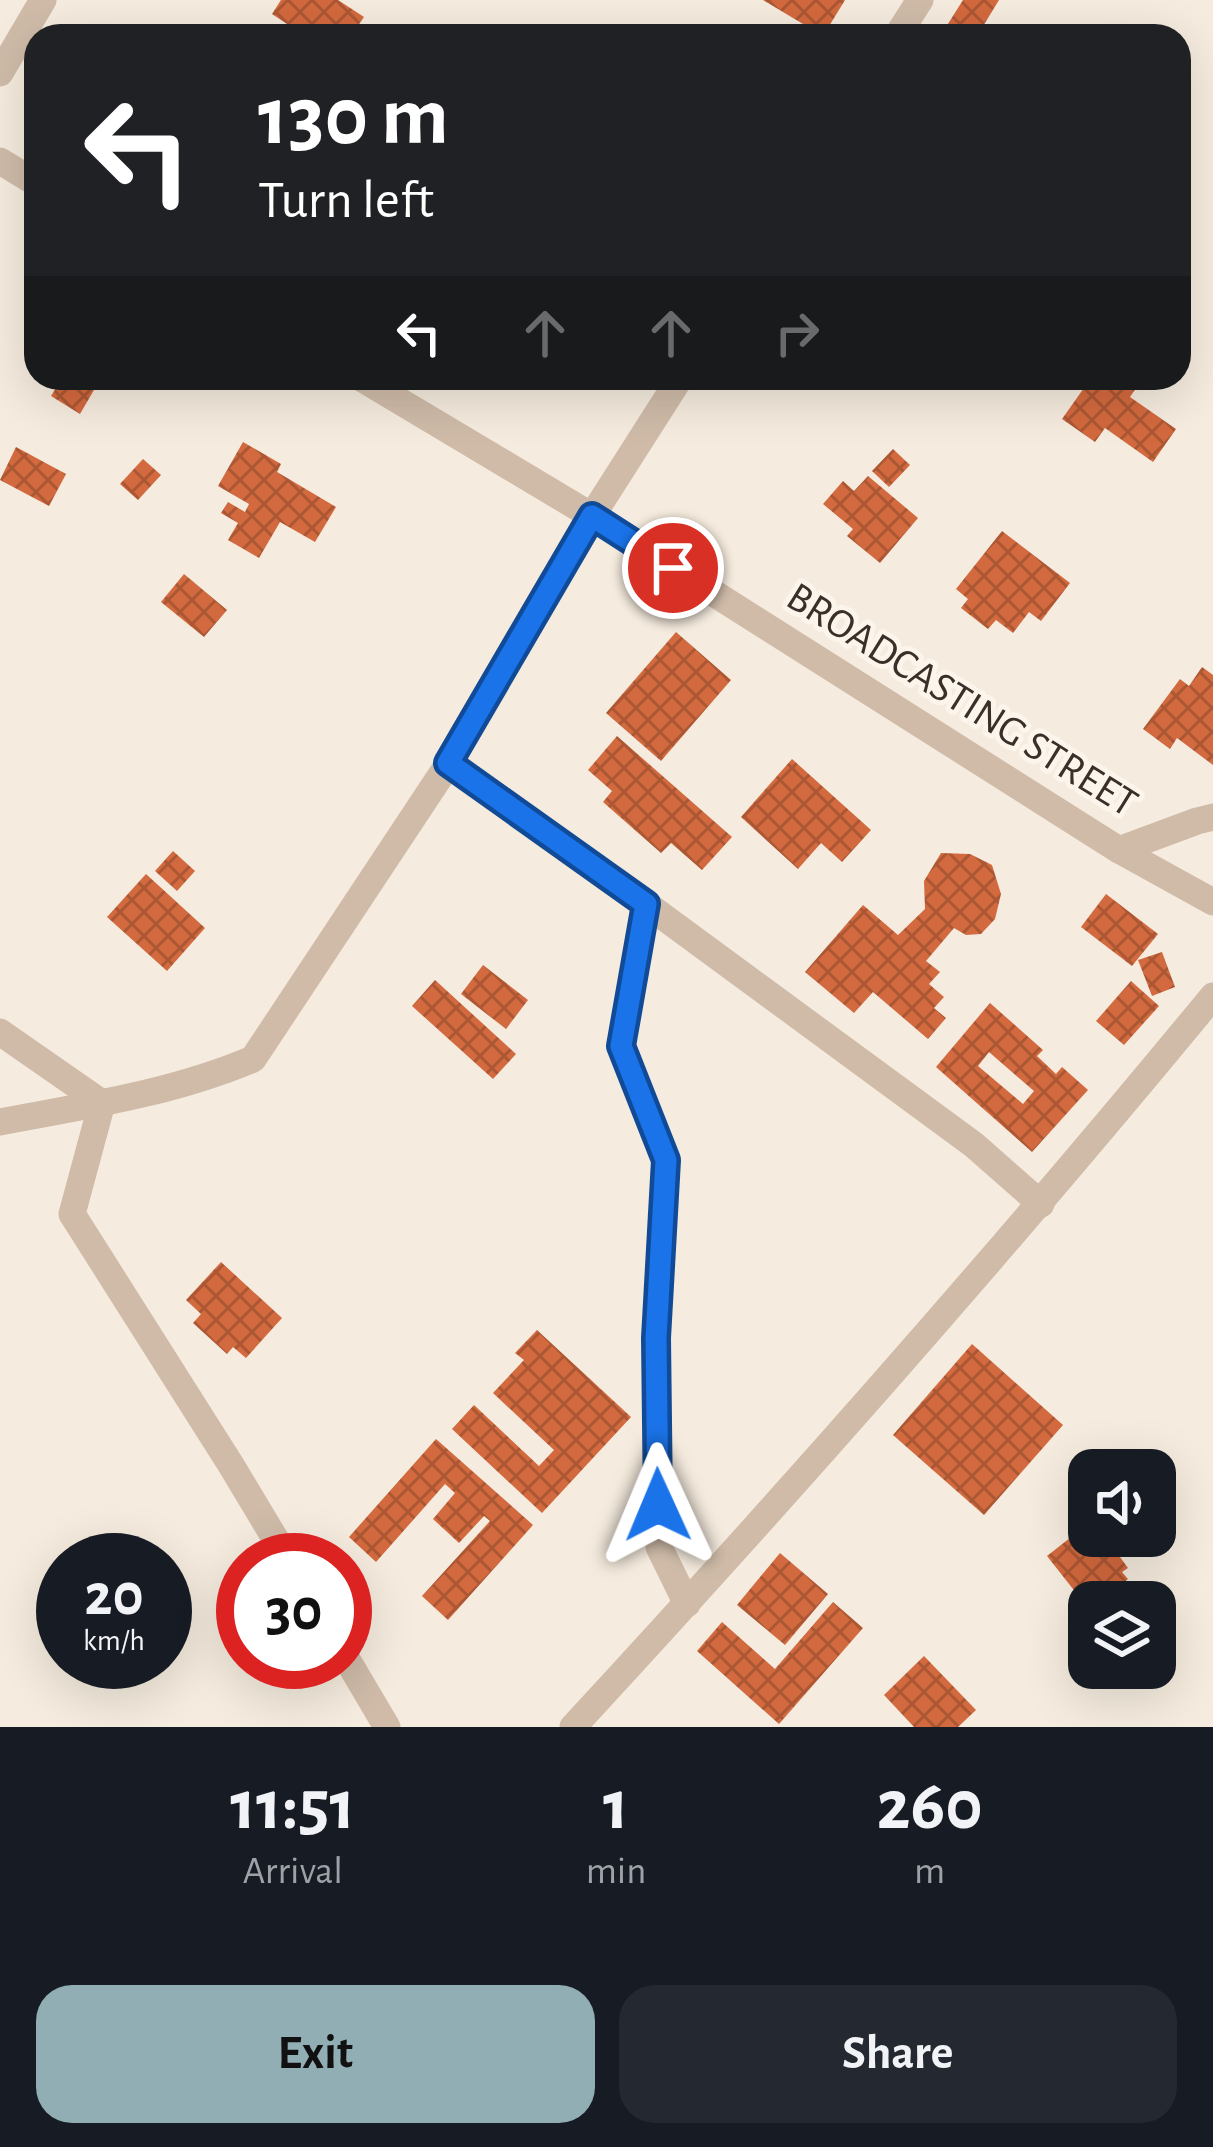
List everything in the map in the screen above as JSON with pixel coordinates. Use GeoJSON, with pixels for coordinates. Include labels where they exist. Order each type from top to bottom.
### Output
{"type":"FeatureCollection","features":[{"type":"Feature","properties":{"kind":"street"},"geometry":{"type":"LineString","coordinates":[[0,73],[24,32]]}},
{"type":"Feature","properties":{"kind":"street","name":"BROADCASTING STREET"},"geometry":{"type":"LineString","coordinates":[[381,390],[592,516],[1119,850],[1213,902]]}},
{"type":"Feature","properties":{"kind":"street"},"geometry":{"type":"LineString","coordinates":[[0,1122],[208,1078],[253,1059],[448,763],[592,516],[672,390]]}},
{"type":"Feature","properties":{"kind":"street"},"geometry":{"type":"LineString","coordinates":[[448,763],[974,1145],[1041,1204]]}},
{"type":"Feature","properties":{"kind":"street"},"geometry":{"type":"LineString","coordinates":[[1119,850],[1213,818]]}},
{"type":"Feature","properties":{"kind":"street"},"geometry":{"type":"LineString","coordinates":[[646,904],[621,1046],[666,1160],[656,1338],[659,1547],[687,1604]]}},
{"type":"Feature","properties":{"kind":"street"},"geometry":{"type":"LineString","coordinates":[[573,1727],[1041,1204],[1213,996]]}},
{"type":"Feature","properties":{"kind":"street"},"geometry":{"type":"LineString","coordinates":[[0,1032],[102,1103]]}},
{"type":"Feature","properties":{"kind":"street"},"geometry":{"type":"LineString","coordinates":[[102,1103],[72,1214],[272,1533]]}},
{"type":"Feature","properties":{"kind":"street"},"geometry":{"type":"LineString","coordinates":[[365,1689],[387,1727]]}},
{"type":"Feature","properties":{"kind":"building"},"geometry":{"type":"Polygon","coordinates":[[[281,0],[338,0],[364,17],[359,24],[287,24],[272,14],[281,0]]]}},
{"type":"Feature","properties":{"kind":"building"},"geometry":{"type":"Polygon","coordinates":[[[763,0],[845,0],[830,24],[803,24],[763,0]]]}},
{"type":"Feature","properties":{"kind":"building"},"geometry":{"type":"Polygon","coordinates":[[[963,0],[999,0],[984,24],[948,24],[963,0]]]}},
{"type":"Feature","properties":{"kind":"building"},"geometry":{"type":"Polygon","coordinates":[[[55,390],[94,390],[80,414],[51,396],[55,390]]]}},
{"type":"Feature","properties":{"kind":"building"},"geometry":{"type":"Polygon","coordinates":[[[1083,390],[1135,390],[1130,397],[1176,429],[1153,462],[1105,428],[1095,442],[1062,419],[1083,390]]]}},
{"type":"Feature","properties":{"kind":"building"},"geometry":{"type":"Polygon","coordinates":[[[243,442],[281,464],[277,472],[336,507],[315,542],[280,522],[259,558],[228,540],[238,523],[221,513],[228,502],[245,512],[249,504],[218,486],[243,442]]]}},
{"type":"Feature","properties":{"kind":"building"},"geometry":{"type":"Polygon","coordinates":[[[16,447],[66,474],[49,506],[0,480],[16,447]]]}},
{"type":"Feature","properties":{"kind":"building"},"geometry":{"type":"Polygon","coordinates":[[[893,449],[910,465],[889,487],[872,471],[893,449]]]}},
{"type":"Feature","properties":{"kind":"building"},"geometry":{"type":"Polygon","coordinates":[[[143,459],[161,475],[138,500],[120,484],[143,459]]]}},
{"type":"Feature","properties":{"kind":"building"},"geometry":{"type":"Polygon","coordinates":[[[868,476],[918,518],[880,563],[847,536],[853,529],[823,504],[843,481],[854,491],[868,476]]]}},
{"type":"Feature","properties":{"kind":"building"},"geometry":{"type":"Polygon","coordinates":[[[1002,531],[1070,583],[1041,621],[1029,612],[1013,633],[996,620],[988,629],[961,608],[968,599],[956,589],[1002,531]]]}},
{"type":"Feature","properties":{"kind":"building"},"geometry":{"type":"Polygon","coordinates":[[[184,574],[227,610],[204,637],[161,602],[184,574]]]}},
{"type":"Feature","properties":{"kind":"building"},"geometry":{"type":"Polygon","coordinates":[[[676,632],[731,680],[661,761],[606,713],[676,632]]]}},
{"type":"Feature","properties":{"kind":"building"},"geometry":{"type":"Polygon","coordinates":[[[1202,667],[1213,675],[1213,765],[1177,738],[1170,749],[1143,729],[1180,679],[1189,686],[1202,667]]]}},
{"type":"Feature","properties":{"kind":"building"},"geometry":{"type":"Polygon","coordinates":[[[617,736],[732,837],[702,870],[671,843],[661,853],[603,802],[612,791],[588,770],[617,736]]]}},
{"type":"Feature","properties":{"kind":"building"},"geometry":{"type":"Polygon","coordinates":[[[792,759],[871,830],[842,862],[821,843],[798,869],[741,817],[792,759]]]}},
{"type":"Feature","properties":{"kind":"building"},"geometry":{"type":"Polygon","coordinates":[[[173,851],[195,871],[177,891],[155,871],[173,851]]]}},
{"type":"Feature","properties":{"kind":"building"},"geometry":{"type":"Polygon","coordinates":[[[941,853],[970,854],[992,865],[1001,894],[995,919],[981,934],[966,935],[954,928],[926,961],[940,972],[929,984],[944,997],[934,1008],[946,1018],[928,1039],[873,992],[854,1013],[805,972],[863,905],[898,935],[925,909],[924,881],[941,853]]]}},
{"type":"Feature","properties":{"kind":"building"},"geometry":{"type":"Polygon","coordinates":[[[146,874],[205,928],[167,971],[107,917],[146,874]]]}},
{"type":"Feature","properties":{"kind":"building"},"geometry":{"type":"Polygon","coordinates":[[[1106,894],[1158,934],[1132,966],[1081,927],[1106,894]]]}},
{"type":"Feature","properties":{"kind":"building"},"geometry":{"type":"Polygon","coordinates":[[[1162,952],[1175,987],[1152,996],[1138,960],[1162,952]]]}},
{"type":"Feature","properties":{"kind":"building"},"geometry":{"type":"Polygon","coordinates":[[[483,965],[528,1000],[506,1029],[461,994],[483,965]]]}},
{"type":"Feature","properties":{"kind":"building"},"geometry":{"type":"Polygon","coordinates":[[[435,980],[516,1054],[493,1079],[412,1006],[435,980]]]}},
{"type":"Feature","properties":{"kind":"building"},"geometry":{"type":"Polygon","coordinates":[[[1131,981],[1159,1006],[1124,1045],[1096,1021],[1131,981]]]}},
{"type":"Feature","properties":{"kind":"building"},"geometry":{"type":"Polygon","coordinates":[[[990,1003],[1043,1050],[1037,1056],[1056,1074],[1062,1067],[1088,1090],[1032,1152],[936,1067],[990,1003]],[[989,1052],[978,1066],[1023,1104],[1034,1091],[989,1052]]]}},
{"type":"Feature","properties":{"kind":"building"},"geometry":{"type":"Polygon","coordinates":[[[221,1262],[282,1318],[246,1358],[233,1347],[227,1354],[193,1323],[201,1314],[186,1300],[221,1262]]]}},
{"type":"Feature","properties":{"kind":"building"},"geometry":{"type":"Polygon","coordinates":[[[537,1330],[631,1417],[542,1513],[452,1429],[474,1405],[539,1466],[554,1450],[493,1393],[524,1360],[515,1353],[537,1330]]]}},
{"type":"Feature","properties":{"kind":"building"},"geometry":{"type":"Polygon","coordinates":[[[972,1344],[1063,1425],[984,1515],[893,1435],[972,1344]]]}},
{"type":"Feature","properties":{"kind":"building"},"geometry":{"type":"Polygon","coordinates":[[[436,1439],[533,1525],[448,1620],[422,1596],[490,1521],[484,1516],[459,1543],[433,1519],[455,1493],[445,1484],[376,1562],[372,1533],[353,1533],[436,1439]]]}},
{"type":"Feature","properties":{"kind":"building"},"geometry":{"type":"Polygon","coordinates":[[[1068,1540],[1068,1557],[1120,1557],[1128,1568],[1122,1572],[1128,1579],[1068,1583],[1047,1556],[1068,1540]]]}},
{"type":"Feature","properties":{"kind":"building"},"geometry":{"type":"Polygon","coordinates":[[[780,1553],[828,1594],[785,1645],[737,1605],[780,1553]]]}},
{"type":"Feature","properties":{"kind":"building"},"geometry":{"type":"Polygon","coordinates":[[[833,1602],[863,1628],[779,1724],[697,1651],[722,1622],[775,1669],[833,1602]]]}},
{"type":"Feature","properties":{"kind":"building"},"geometry":{"type":"Polygon","coordinates":[[[924,1656],[976,1710],[958,1727],[914,1727],[884,1695],[924,1656]]]}},
{"type":"Feature","properties":{"kind":"route"},"geometry":{"type":"LineString","coordinates":[[658,1505],[656,1338],[666,1160],[621,1046],[646,904],[448,763],[592,516],[673,568]]}}]}
